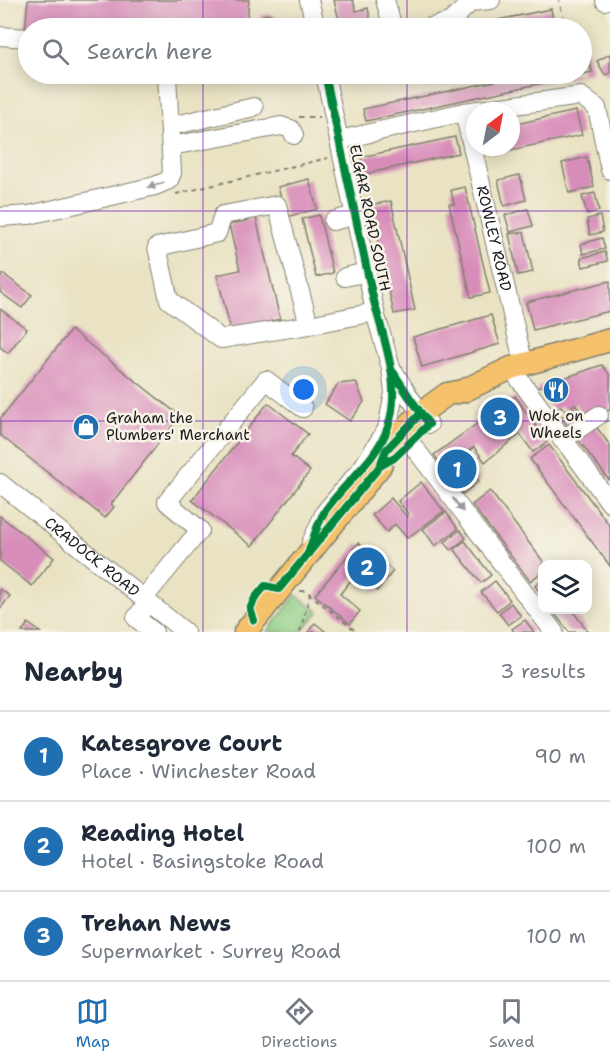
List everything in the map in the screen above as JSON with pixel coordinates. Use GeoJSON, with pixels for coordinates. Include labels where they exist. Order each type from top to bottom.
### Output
{"type":"FeatureCollection","features":[{"type":"Feature","properties":{"kind":"main road"},"geometry":{"type":"LineString","coordinates":[[245,632],[380,466],[386,450],[425,418],[454,405],[463,391],[517,367],[610,340]]}},
{"type":"Feature","properties":{"kind":"main road"},"geometry":{"type":"LineString","coordinates":[[380,466],[394,458],[410,442],[425,418]]}},
{"type":"Feature","properties":{"kind":"street"},"geometry":{"type":"LineString","coordinates":[[309,0],[313,18]]}},
{"type":"Feature","properties":{"kind":"street"},"geometry":{"type":"LineString","coordinates":[[385,0],[390,18]]}},
{"type":"Feature","properties":{"kind":"street"},"geometry":{"type":"LineString","coordinates":[[454,18],[471,2],[491,0]]}},
{"type":"Feature","properties":{"kind":"street"},"geometry":{"type":"LineString","coordinates":[[0,36],[18,37]]}},
{"type":"Feature","properties":{"kind":"street"},"geometry":{"type":"LineString","coordinates":[[0,217],[31,214],[163,184],[170,180],[172,174],[171,126],[168,84]]}},
{"type":"Feature","properties":{"kind":"street","name":"ELGAR ROAD SOUTH"},"geometry":{"type":"LineString","coordinates":[[308,554],[325,512],[362,468],[387,429],[394,393],[391,368],[375,312],[327,84]]}},
{"type":"Feature","properties":{"kind":"street"},"geometry":{"type":"LineString","coordinates":[[339,140],[464,112],[581,96],[604,105],[610,170]]}},
{"type":"Feature","properties":{"kind":"street"},"geometry":{"type":"LineString","coordinates":[[171,126],[254,107]]}},
{"type":"Feature","properties":{"kind":"street","name":"ROWLEY ROAD"},"geometry":{"type":"LineString","coordinates":[[464,112],[517,367]]}},
{"type":"Feature","properties":{"kind":"street"},"geometry":{"type":"LineString","coordinates":[[171,146],[280,126],[291,131]]}},
{"type":"Feature","properties":{"kind":"street"},"geometry":{"type":"LineString","coordinates":[[309,325],[277,205],[223,215],[217,233],[157,247],[169,300],[221,339],[309,325],[375,312]]}},
{"type":"Feature","properties":{"kind":"street"},"geometry":{"type":"LineString","coordinates":[[333,221],[355,214]]}},
{"type":"Feature","properties":{"kind":"street"},"geometry":{"type":"LineString","coordinates":[[345,277],[367,272]]}},
{"type":"Feature","properties":{"kind":"street"},"geometry":{"type":"LineString","coordinates":[[517,367],[562,440],[610,503]]}},
{"type":"Feature","properties":{"kind":"street","name":"ELGAR ROAD SOUTH"},"geometry":{"type":"LineString","coordinates":[[391,368],[425,418]]}},
{"type":"Feature","properties":{"kind":"street"},"geometry":{"type":"LineString","coordinates":[[154,632],[136,618],[146,600],[200,530],[167,502],[266,380],[303,408]]}},
{"type":"Feature","properties":{"kind":"street"},"geometry":{"type":"LineString","coordinates":[[562,440],[599,415]]}},
{"type":"Feature","properties":{"kind":"street"},"geometry":{"type":"LineString","coordinates":[[410,442],[554,632]]}},
{"type":"Feature","properties":{"kind":"street","name":"CRADOCK ROAD"},"geometry":{"type":"LineString","coordinates":[[0,483],[185,632]]}},
{"type":"Feature","properties":{"kind":"path"},"geometry":{"type":"LineString","coordinates":[[559,0],[563,18]]}},
{"type":"Feature","properties":{"kind":"path"},"geometry":{"type":"LineString","coordinates":[[291,131],[295,119],[300,117],[335,119]]}},
{"type":"Feature","properties":{"kind":"path"},"geometry":{"type":"LineString","coordinates":[[295,591],[306,591],[357,632]]}},
{"type":"Feature","properties":{"kind":"path"},"geometry":{"type":"LineString","coordinates":[[300,632],[310,594]]}},
{"type":"Feature","properties":{"kind":"green space"},"geometry":{"type":"Polygon","coordinates":[[[296,595],[319,612],[300,632],[267,632],[296,595]]]}},
{"type":"Feature","properties":{"kind":"building"},"geometry":{"type":"Polygon","coordinates":[[[28,0],[249,0],[247,18],[26,18],[28,0]]]}},
{"type":"Feature","properties":{"kind":"building"},"geometry":{"type":"Polygon","coordinates":[[[334,0],[353,0],[356,11],[368,8],[370,18],[338,18],[334,0]]]}},
{"type":"Feature","properties":{"kind":"building"},"geometry":{"type":"Polygon","coordinates":[[[551,9],[553,18],[508,18],[551,9]]]}},
{"type":"Feature","properties":{"kind":"building"},"geometry":{"type":"Polygon","coordinates":[[[270,14],[277,18],[260,18],[270,14]]]}},
{"type":"Feature","properties":{"kind":"building"},"geometry":{"type":"Polygon","coordinates":[[[610,54],[610,73],[605,75],[597,61],[610,54]]]}},
{"type":"Feature","properties":{"kind":"building"},"geometry":{"type":"Polygon","coordinates":[[[482,84],[538,84],[366,121],[363,109],[482,84]]]}},
{"type":"Feature","properties":{"kind":"building"},"geometry":{"type":"Polygon","coordinates":[[[576,111],[582,135],[520,148],[520,123],[576,111]]]}},
{"type":"Feature","properties":{"kind":"building"},"geometry":{"type":"Polygon","coordinates":[[[455,137],[459,153],[365,174],[361,157],[455,137]]]}},
{"type":"Feature","properties":{"kind":"building"},"geometry":{"type":"Polygon","coordinates":[[[587,157],[594,187],[569,193],[562,163],[587,157]]]}},
{"type":"Feature","properties":{"kind":"building"},"geometry":{"type":"Polygon","coordinates":[[[520,175],[526,200],[504,206],[498,180],[520,175]]]}},
{"type":"Feature","properties":{"kind":"building"},"geometry":{"type":"Polygon","coordinates":[[[309,179],[317,209],[286,217],[278,187],[309,179]]]}},
{"type":"Feature","properties":{"kind":"building"},"geometry":{"type":"Polygon","coordinates":[[[465,187],[490,293],[471,297],[449,204],[454,204],[451,190],[465,187]]]}},
{"type":"Feature","properties":{"kind":"building"},"geometry":{"type":"Polygon","coordinates":[[[595,193],[599,211],[587,214],[582,196],[595,193]]]}},
{"type":"Feature","properties":{"kind":"building"},"geometry":{"type":"Polygon","coordinates":[[[391,201],[415,310],[394,314],[370,205],[391,201]]]}},
{"type":"Feature","properties":{"kind":"building"},"geometry":{"type":"Polygon","coordinates":[[[528,209],[533,226],[510,232],[505,215],[528,209]]]}},
{"type":"Feature","properties":{"kind":"building"},"geometry":{"type":"Polygon","coordinates":[[[319,215],[333,273],[316,277],[302,219],[319,215]]]}},
{"type":"Feature","properties":{"kind":"building"},"geometry":{"type":"Polygon","coordinates":[[[600,216],[603,232],[590,235],[587,219],[600,216]]]}},
{"type":"Feature","properties":{"kind":"building"},"geometry":{"type":"Polygon","coordinates":[[[256,218],[280,319],[231,331],[217,275],[240,270],[229,225],[256,218]]]}},
{"type":"Feature","properties":{"kind":"building"},"geometry":{"type":"Polygon","coordinates":[[[524,232],[533,272],[518,275],[509,234],[524,232]]]}},
{"type":"Feature","properties":{"kind":"building"},"geometry":{"type":"Polygon","coordinates":[[[602,238],[605,249],[583,254],[581,244],[602,238]]]}},
{"type":"Feature","properties":{"kind":"building"},"geometry":{"type":"Polygon","coordinates":[[[605,252],[608,261],[583,267],[581,258],[605,252]]]}},
{"type":"Feature","properties":{"kind":"building"},"geometry":{"type":"Polygon","coordinates":[[[3,274],[32,295],[22,308],[0,292],[0,278],[3,274]]]}},
{"type":"Feature","properties":{"kind":"building"},"geometry":{"type":"Polygon","coordinates":[[[610,281],[610,311],[533,330],[526,302],[610,281]]]}},
{"type":"Feature","properties":{"kind":"building"},"geometry":{"type":"Polygon","coordinates":[[[0,309],[27,329],[8,353],[0,347],[0,309]]]}},
{"type":"Feature","properties":{"kind":"building"},"geometry":{"type":"Polygon","coordinates":[[[491,315],[500,344],[422,367],[413,337],[491,315]]]}},
{"type":"Feature","properties":{"kind":"building","name":"Graham the Plumbers' Merchant"},"geometry":{"type":"Polygon","coordinates":[[[71,330],[180,416],[111,504],[114,507],[105,518],[0,435],[0,419],[71,330]]]}},
{"type":"Feature","properties":{"kind":"building"},"geometry":{"type":"Polygon","coordinates":[[[602,365],[610,375],[610,410],[587,420],[575,404],[572,406],[584,423],[572,432],[561,417],[567,413],[561,406],[554,411],[537,390],[538,387],[602,365]]]}},
{"type":"Feature","properties":{"kind":"building"},"geometry":{"type":"Polygon","coordinates":[[[356,382],[364,402],[350,421],[325,404],[338,384],[356,382]]]}},
{"type":"Feature","properties":{"kind":"building"},"geometry":{"type":"Polygon","coordinates":[[[515,396],[547,442],[533,452],[520,434],[485,462],[474,447],[461,457],[479,481],[463,494],[434,455],[515,396]]]}},
{"type":"Feature","properties":{"kind":"building"},"geometry":{"type":"Polygon","coordinates":[[[268,403],[308,434],[291,456],[310,471],[252,546],[192,500],[268,403]]]}},
{"type":"Feature","properties":{"kind":"building"},"geometry":{"type":"Polygon","coordinates":[[[594,424],[610,445],[610,481],[576,437],[594,424]]]}},
{"type":"Feature","properties":{"kind":"building"},"geometry":{"type":"Polygon","coordinates":[[[549,445],[610,526],[610,566],[530,459],[549,445]]]}},
{"type":"Feature","properties":{"kind":"building"},"geometry":{"type":"Polygon","coordinates":[[[421,482],[444,511],[407,538],[395,524],[387,532],[372,515],[391,498],[407,517],[409,515],[398,501],[421,482]]]}},
{"type":"Feature","properties":{"kind":"building"},"geometry":{"type":"Polygon","coordinates":[[[490,491],[542,560],[538,560],[538,575],[530,581],[472,505],[490,491]]]}},
{"type":"Feature","properties":{"kind":"building"},"geometry":{"type":"Polygon","coordinates":[[[446,512],[458,529],[435,546],[423,529],[446,512]]]}},
{"type":"Feature","properties":{"kind":"building"},"geometry":{"type":"Polygon","coordinates":[[[0,516],[54,558],[32,586],[0,561],[0,516]]]}},
{"type":"Feature","properties":{"kind":"building"},"geometry":{"type":"Polygon","coordinates":[[[460,530],[466,538],[451,550],[445,542],[460,530]]]}},
{"type":"Feature","properties":{"kind":"building"},"geometry":{"type":"Polygon","coordinates":[[[465,541],[491,575],[481,583],[454,549],[465,541]]]}},
{"type":"Feature","properties":{"kind":"building"},"geometry":{"type":"Polygon","coordinates":[[[358,543],[393,571],[377,591],[356,574],[340,594],[360,611],[350,624],[315,595],[358,543]]]}},
{"type":"Feature","properties":{"kind":"building"},"geometry":{"type":"Polygon","coordinates":[[[495,581],[510,600],[497,611],[481,592],[495,581]]]}},
{"type":"Feature","properties":{"kind":"building"},"geometry":{"type":"Polygon","coordinates":[[[0,589],[10,596],[0,609],[0,589]]]}},
{"type":"Feature","properties":{"kind":"building"},"geometry":{"type":"Polygon","coordinates":[[[511,603],[521,616],[508,625],[499,613],[511,603]]]}},
{"type":"Feature","properties":{"kind":"building"},"geometry":{"type":"Polygon","coordinates":[[[555,614],[575,614],[587,630],[569,632],[555,614]]]}},
{"type":"Feature","properties":{"kind":"building"},"geometry":{"type":"Polygon","coordinates":[[[525,620],[534,632],[514,632],[512,629],[525,620]]]}},
{"type":"Feature","properties":{"kind":"building"},"geometry":{"type":"Polygon","coordinates":[[[28,623],[40,632],[22,632],[28,623]]]}},
{"type":"Feature","properties":{"kind":"building"},"geometry":{"type":"Polygon","coordinates":[[[315,623],[326,632],[308,632],[315,623]]]}},
{"type":"Feature","properties":{"kind":"cycle path"},"geometry":{"type":"LineString","coordinates":[[308,554],[317,526],[325,511],[368,461],[383,439],[392,409],[393,391],[392,373],[370,284],[327,84]]}},
{"type":"Feature","properties":{"kind":"cycle path"},"geometry":{"type":"LineString","coordinates":[[380,466],[394,458],[429,424],[393,372]]}},
{"type":"Feature","properties":{"kind":"cycle path"},"geometry":{"type":"LineString","coordinates":[[254,620],[250,609],[255,598],[265,586],[279,589],[380,466],[386,450],[421,413]]}},
{"type":"Feature","properties":{"kind":"place","name":"Wok on Wheels"},"geometry":{"type":"Point","coordinates":[556,390]}},
{"type":"Feature","properties":{"kind":"place","name":"Trehan News"},"geometry":{"type":"Point","coordinates":[500,417]}},
{"type":"Feature","properties":{"kind":"place","name":"Graham the Plumbers' Merchant"},"geometry":{"type":"Point","coordinates":[86,427]}},
{"type":"Feature","properties":{"kind":"place","name":"Katesgrove Court"},"geometry":{"type":"Point","coordinates":[457,469]}},
{"type":"Feature","properties":{"kind":"place","name":"Reading Hotel"},"geometry":{"type":"Point","coordinates":[367,567]}}]}
